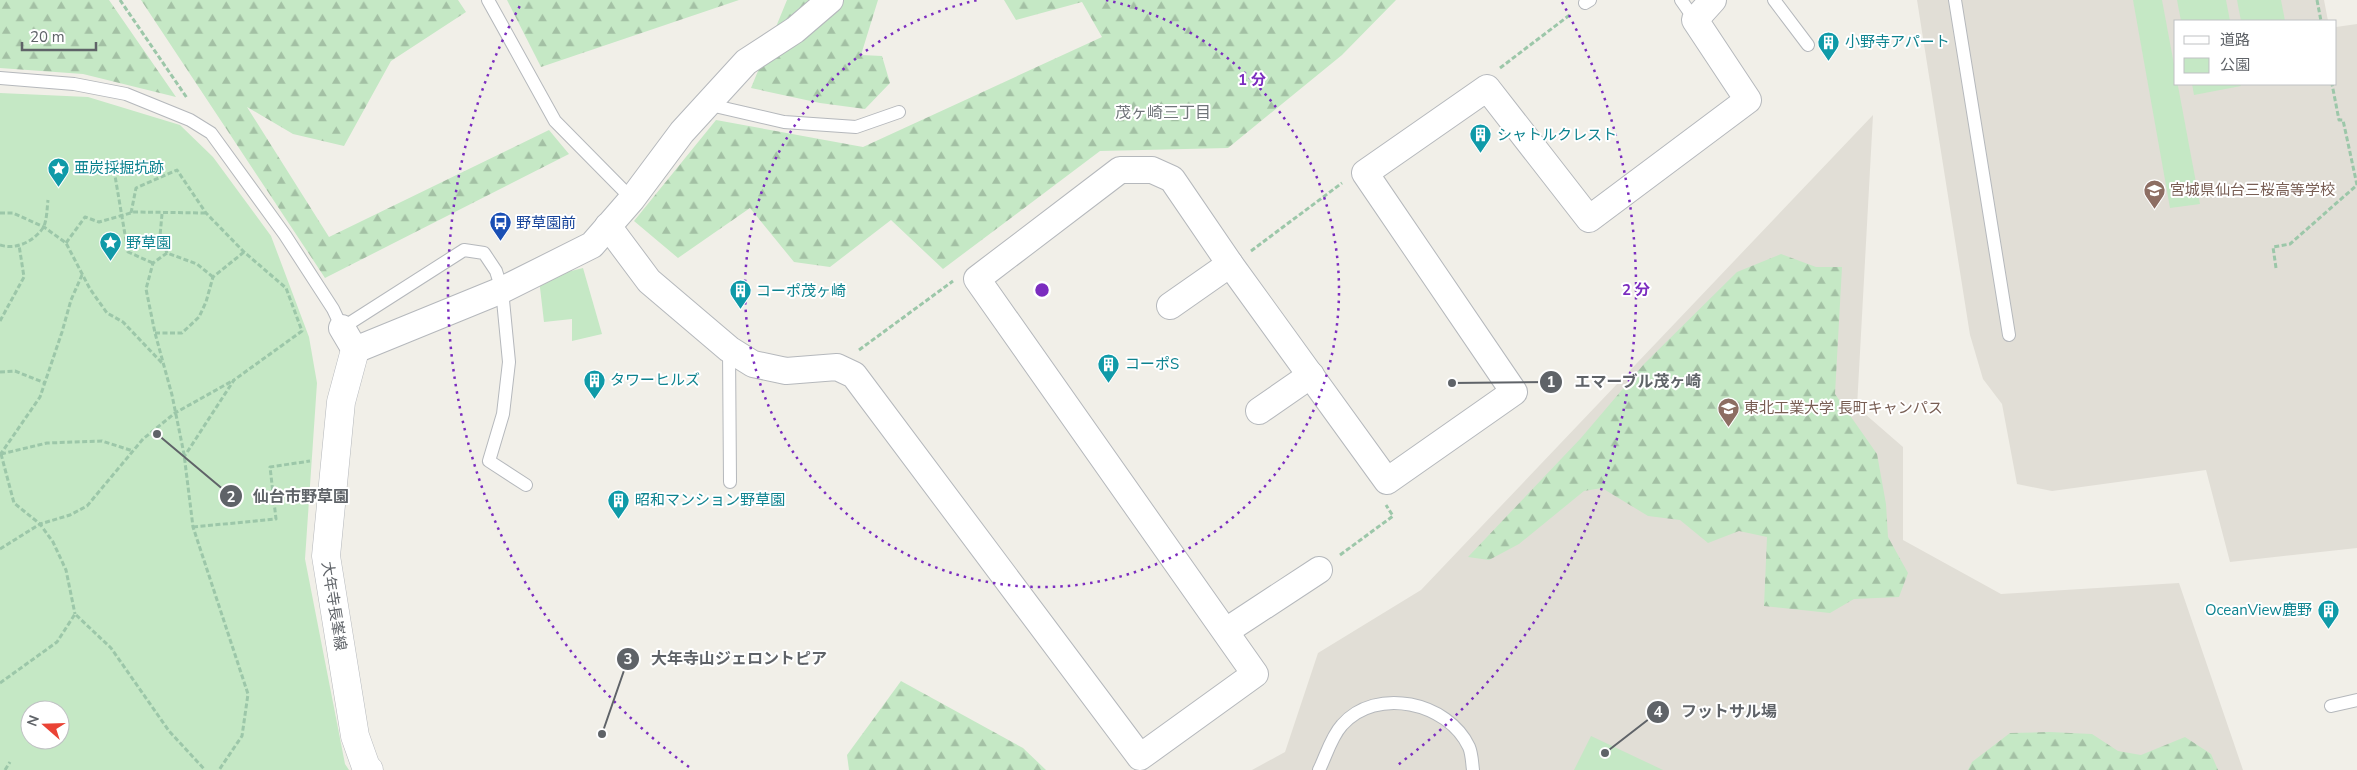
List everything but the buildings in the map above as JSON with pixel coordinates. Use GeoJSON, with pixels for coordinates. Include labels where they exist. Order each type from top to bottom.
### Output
{"type":"FeatureCollection","features":[{"type":"Feature","properties":{"kind":"street"},"geometry":{"type":"LineString","coordinates":[[348,339],[502,290],[592,245],[632,199],[682,132],[746,62],[795,30],[830,0]]}},
{"type":"Feature","properties":{"kind":"street"},"geometry":{"type":"LineString","coordinates":[[608,226],[649,281],[729,349],[753,364],[786,371],[837,367],[854,375],[1140,757],[1255,674],[977,279],[1120,170],[1152,170],[1172,179],[1230,264],[1386,481],[1514,392],[1365,173],[1487,88],[1589,219],[1748,100],[1688,10],[1713,0]]}},
{"type":"Feature","properties":{"kind":"street"},"geometry":{"type":"LineString","coordinates":[[1170,306],[1230,264]]}},
{"type":"Feature","properties":{"kind":"street","name":"大年寺長峯線"},"geometry":{"type":"LineString","coordinates":[[348,339],[326,556],[355,736],[366,767],[369,770]]}},
{"type":"Feature","properties":{"kind":"street"},"geometry":{"type":"LineString","coordinates":[[1259,411],[1311,375]]}},
{"type":"Feature","properties":{"kind":"street"},"geometry":{"type":"LineString","coordinates":[[1226,631],[1319,570]]}},
{"type":"Feature","properties":{"kind":"lane"},"geometry":{"type":"LineString","coordinates":[[488,0],[555,121],[632,199]]}},
{"type":"Feature","properties":{"kind":"lane"},"geometry":{"type":"LineString","coordinates":[[1774,0],[1808,45]]}},
{"type":"Feature","properties":{"kind":"lane"},"geometry":{"type":"LineString","coordinates":[[1955,0],[2009,335]]}},
{"type":"Feature","properties":{"kind":"lane"},"geometry":{"type":"LineString","coordinates":[[0,78],[74,84],[126,94],[190,120],[211,133],[285,235],[333,309],[348,339],[464,250],[484,253],[496,271],[502,290],[509,362],[503,414],[489,461],[526,485]]}},
{"type":"Feature","properties":{"kind":"lane"},"geometry":{"type":"LineString","coordinates":[[706,104],[784,122],[856,127],[899,112]]}},
{"type":"Feature","properties":{"kind":"lane"},"geometry":{"type":"LineString","coordinates":[[729,349],[730,482]]}},
{"type":"Feature","properties":{"kind":"lane"},"geometry":{"type":"LineString","coordinates":[[2331,706],[2357,700]]}},
{"type":"Feature","properties":{"kind":"lane"},"geometry":{"type":"LineString","coordinates":[[1319,770],[1342,725],[1362,710],[1384,703],[1408,703],[1436,713],[1455,727],[1470,748],[1473,770]]}},
{"type":"Feature","properties":{"kind":"path"},"geometry":{"type":"LineString","coordinates":[[120,0],[211,133]]}},
{"type":"Feature","properties":{"kind":"path"},"geometry":{"type":"LineString","coordinates":[[2317,0],[2321,20]]}},
{"type":"Feature","properties":{"kind":"path"},"geometry":{"type":"LineString","coordinates":[[1487,88],[1497,70],[1588,2]]}},
{"type":"Feature","properties":{"kind":"path"},"geometry":{"type":"LineString","coordinates":[[2276,268],[2273,248],[2290,244],[2357,185],[2344,120],[2339,120],[2332,85]]}},
{"type":"Feature","properties":{"kind":"path"},"geometry":{"type":"LineString","coordinates":[[114,170],[128,252],[153,264]]}},
{"type":"Feature","properties":{"kind":"path"},"geometry":{"type":"LineString","coordinates":[[0,549],[40,524],[70,515],[87,506],[143,439],[175,413],[234,380],[302,331],[286,288],[244,252],[206,214],[177,170],[136,188],[131,213]]}},
{"type":"Feature","properties":{"kind":"path"},"geometry":{"type":"LineString","coordinates":[[1230,264],[1248,254],[1355,174],[1365,173]]}},
{"type":"Feature","properties":{"kind":"path"},"geometry":{"type":"LineString","coordinates":[[0,245],[9,248],[27,243],[44,227],[48,200]]}},
{"type":"Feature","properties":{"kind":"path"},"geometry":{"type":"LineString","coordinates":[[0,213],[13,213],[44,227],[66,243],[82,274],[107,313],[123,322],[164,364]]}},
{"type":"Feature","properties":{"kind":"path"},"geometry":{"type":"LineString","coordinates":[[66,243],[85,217],[99,222],[131,213],[206,214]]}},
{"type":"Feature","properties":{"kind":"path"},"geometry":{"type":"LineString","coordinates":[[162,214],[160,236],[167,253],[197,264],[213,277]]}},
{"type":"Feature","properties":{"kind":"path"},"geometry":{"type":"LineString","coordinates":[[0,321],[24,277],[20,245]]}},
{"type":"Feature","properties":{"kind":"path"},"geometry":{"type":"LineString","coordinates":[[155,333],[182,334],[199,317],[206,302],[213,277],[244,252]]}},
{"type":"Feature","properties":{"kind":"path"},"geometry":{"type":"LineString","coordinates":[[167,253],[153,264],[146,290],[184,457],[193,528],[248,694],[242,736],[219,770]]}},
{"type":"Feature","properties":{"kind":"path"},"geometry":{"type":"LineString","coordinates":[[844,370],[856,351],[964,273],[977,279]]}},
{"type":"Feature","properties":{"kind":"path"},"geometry":{"type":"LineString","coordinates":[[0,454],[40,397],[71,300],[82,274]]}},
{"type":"Feature","properties":{"kind":"path"},"geometry":{"type":"LineString","coordinates":[[0,372],[15,371],[45,383]]}},
{"type":"Feature","properties":{"kind":"path"},"geometry":{"type":"LineString","coordinates":[[184,457],[234,380]]}},
{"type":"Feature","properties":{"kind":"path"},"geometry":{"type":"LineString","coordinates":[[0,454],[47,443],[102,441],[133,451]]}},
{"type":"Feature","properties":{"kind":"path"},"geometry":{"type":"LineString","coordinates":[[0,454],[14,503],[40,524],[52,542],[66,570],[75,614],[111,648],[169,731],[205,770]]}},
{"type":"Feature","properties":{"kind":"path"},"geometry":{"type":"LineString","coordinates":[[193,528],[276,519],[270,467],[335,457]]}},
{"type":"Feature","properties":{"kind":"path"},"geometry":{"type":"LineString","coordinates":[[1319,570],[1392,516],[1382,496],[1386,481]]}},
{"type":"Feature","properties":{"kind":"path"},"geometry":{"type":"LineString","coordinates":[[0,683],[57,642],[75,614]]}},
{"type":"Feature","properties":{"kind":"path"},"geometry":{"type":"LineString","coordinates":[[5,770],[10,762]]}},
{"type":"Feature","properties":{"kind":"shaded area","name":"宮城県仙台三桜高等学校"},"geometry":{"type":"Polygon","coordinates":[[[1917,0],[2324,0],[2328,20],[2174,20],[2174,85],[2337,85],[2337,27],[2357,24],[2357,548],[2230,562],[2206,470],[2052,491],[2017,484],[2002,404],[1983,379],[1970,335],[1917,0]]]}},
{"type":"Feature","properties":{"kind":"shaded area","name":"東北工業大学 長町キャンパス"},"geometry":{"type":"Polygon","coordinates":[[[1873,115],[1857,407],[1903,447],[1903,540],[2001,594],[2179,583],[2243,770],[1252,770],[1285,752],[1318,653],[1421,590],[1873,115]]]}},
{"type":"Feature","properties":{"kind":"green space"},"geometry":{"type":"Polygon","coordinates":[[[0,0],[109,0],[176,97],[83,74],[0,68],[0,0]]]}},
{"type":"Feature","properties":{"kind":"green space"},"geometry":{"type":"Polygon","coordinates":[[[141,0],[458,0],[466,12],[391,61],[344,146],[293,134],[247,107],[329,237],[549,130],[569,154],[325,278],[141,0]]]}},
{"type":"Feature","properties":{"kind":"green space"},"geometry":{"type":"Polygon","coordinates":[[[507,0],[739,0],[541,67],[507,0]]]}},
{"type":"Feature","properties":{"kind":"green space"},"geometry":{"type":"Polygon","coordinates":[[[787,0],[878,0],[861,55],[882,56],[890,83],[865,109],[820,103],[751,88],[787,0]]]}},
{"type":"Feature","properties":{"kind":"green space"},"geometry":{"type":"Polygon","coordinates":[[[1004,0],[1396,0],[1342,55],[1228,148],[1100,151],[943,269],[891,220],[830,267],[794,262],[750,208],[678,258],[634,221],[716,120],[863,147],[1102,37],[1082,2],[1016,20],[1004,0]]]}},
{"type":"Feature","properties":{"kind":"green space"},"geometry":{"type":"Polygon","coordinates":[[[2133,0],[2162,0],[2174,64],[2174,85],[2178,85],[2200,204],[2170,208],[2133,0]]]}},
{"type":"Feature","properties":{"kind":"green space"},"geometry":{"type":"Polygon","coordinates":[[[2177,0],[2226,0],[2230,20],[2181,20],[2177,0]]]}},
{"type":"Feature","properties":{"kind":"green space"},"geometry":{"type":"Polygon","coordinates":[[[2237,0],[2281,0],[2285,20],[2241,20],[2237,0]]]}},
{"type":"Feature","properties":{"kind":"green space"},"geometry":{"type":"Polygon","coordinates":[[[2192,85],[2241,86],[2194,95],[2192,85]]]}},
{"type":"Feature","properties":{"kind":"green space"},"geometry":{"type":"Polygon","coordinates":[[[0,93],[88,97],[180,125],[213,157],[271,236],[309,337],[317,383],[305,559],[345,764],[349,770],[0,770],[0,93]]]}},
{"type":"Feature","properties":{"kind":"green space"},"geometry":{"type":"Polygon","coordinates":[[[1781,254],[1816,267],[1842,267],[1835,394],[1877,454],[1886,504],[1888,537],[1908,573],[1899,597],[1854,599],[1830,613],[1764,606],[1767,537],[1739,531],[1708,543],[1680,520],[1648,516],[1602,488],[1584,491],[1519,544],[1489,560],[1468,557],[1581,438],[1644,364],[1737,272],[1781,254]]]}},
{"type":"Feature","properties":{"kind":"green space"},"geometry":{"type":"Polygon","coordinates":[[[583,268],[602,334],[572,341],[572,319],[544,322],[539,279],[583,268]]]}},
{"type":"Feature","properties":{"kind":"green space"},"geometry":{"type":"Polygon","coordinates":[[[901,681],[1023,748],[1046,770],[849,770],[847,755],[901,681]]]}},
{"type":"Feature","properties":{"kind":"green space"},"geometry":{"type":"Polygon","coordinates":[[[2010,733],[2092,734],[2118,751],[2141,755],[2185,737],[2211,754],[2218,770],[1968,770],[1972,762],[2010,733]]]}},
{"type":"Feature","properties":{"kind":"green space"},"geometry":{"type":"Polygon","coordinates":[[[1591,736],[1663,770],[1574,770],[1591,736]]]}},
{"type":"Feature","properties":{"kind":"place","name":"小野寺アパート"},"geometry":{"type":"Point","coordinates":[1829,61]}},
{"type":"Feature","properties":{"kind":"place","name":"シャトルクレスト"},"geometry":{"type":"Point","coordinates":[1481,154]}},
{"type":"Feature","properties":{"kind":"place","name":"亜炭採掘坑跡"},"geometry":{"type":"Point","coordinates":[58,187]}},
{"type":"Feature","properties":{"kind":"place","name":"宮城県仙台三桜高等学校"},"geometry":{"type":"Point","coordinates":[2154,209]}},
{"type":"Feature","properties":{"kind":"place","name":"野草園前"},"geometry":{"type":"Point","coordinates":[500,242]}},
{"type":"Feature","properties":{"kind":"place","name":"野草園"},"geometry":{"type":"Point","coordinates":[110,262]}},
{"type":"Feature","properties":{"kind":"place","name":"コーポ茂ヶ崎"},"geometry":{"type":"Point","coordinates":[740,310]}},
{"type":"Feature","properties":{"kind":"place","name":"コーポS"},"geometry":{"type":"Point","coordinates":[1109,383]}},
{"type":"Feature","properties":{"kind":"place","name":"エマーブル茂ヶ崎"},"geometry":{"type":"Point","coordinates":[1452,383]}},
{"type":"Feature","properties":{"kind":"place","name":"タワーヒルズ"},"geometry":{"type":"Point","coordinates":[594,399]}},
{"type":"Feature","properties":{"kind":"place","name":"東北工業大学 長町キャンパス"},"geometry":{"type":"Point","coordinates":[1728,427]}},
{"type":"Feature","properties":{"kind":"place","name":"仙台市野草園"},"geometry":{"type":"Point","coordinates":[157,434]}},
{"type":"Feature","properties":{"kind":"place","name":"昭和マンション野草園"},"geometry":{"type":"Point","coordinates":[619,519]}},
{"type":"Feature","properties":{"kind":"place","name":"OceanView鹿野"},"geometry":{"type":"Point","coordinates":[2328,629]}},
{"type":"Feature","properties":{"kind":"place","name":"大年寺山ジェロントピア"},"geometry":{"type":"Point","coordinates":[602,734]}},
{"type":"Feature","properties":{"kind":"place","name":"フットサル場"},"geometry":{"type":"Point","coordinates":[1605,753]}},
{"type":"Feature","properties":{"kind":"district","name":"茂ヶ崎三丁目"},"geometry":{"type":"Point","coordinates":[1163,113]}}]}
